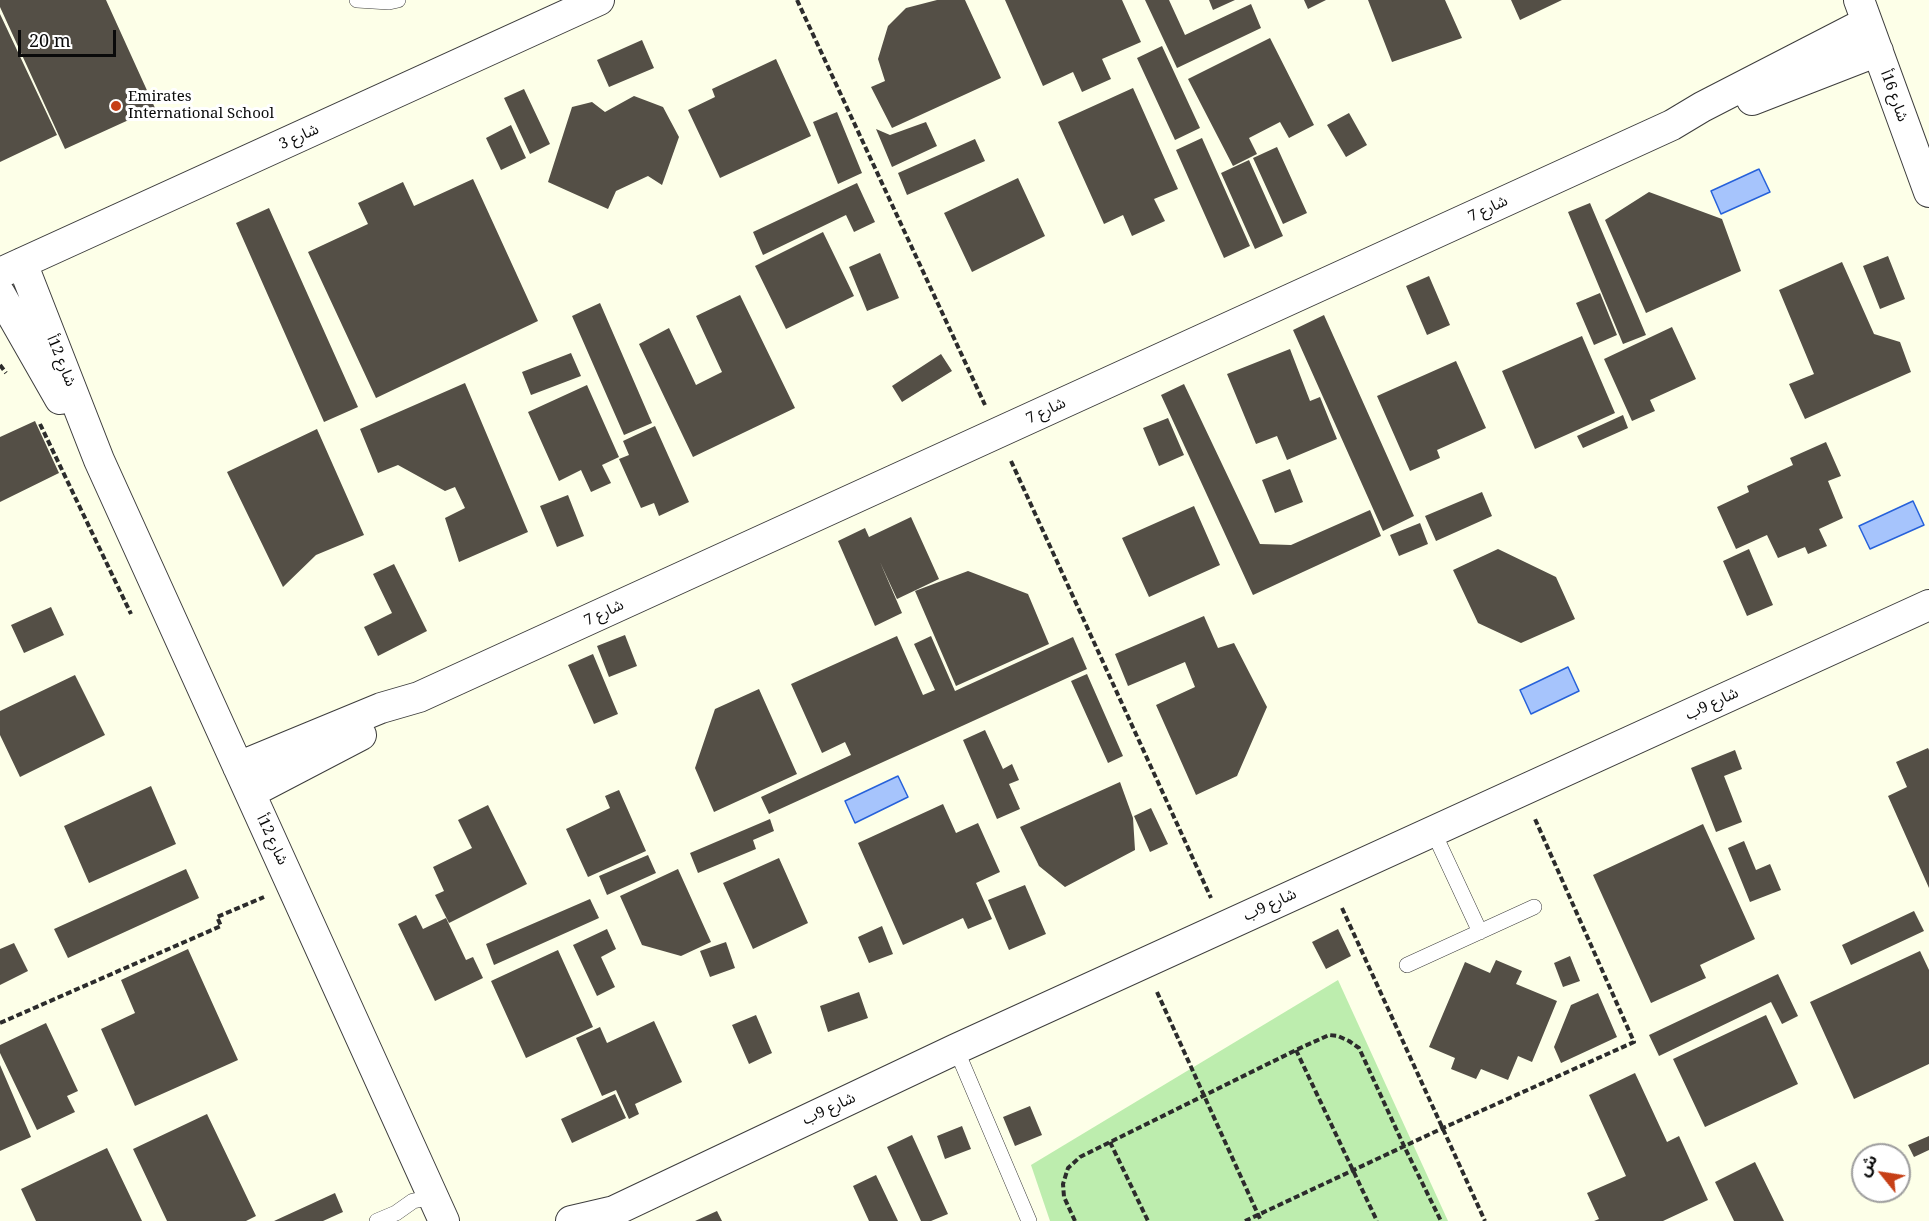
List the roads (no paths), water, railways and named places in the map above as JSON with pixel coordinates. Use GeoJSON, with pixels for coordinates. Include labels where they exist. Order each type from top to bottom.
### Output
{"type":"FeatureCollection","features":[{"type":"Feature","properties":{"kind":"street","name":"شارع 3"},"geometry":{"type":"LineString","coordinates":[[11,268],[599,0]]}},
{"type":"Feature","properties":{"kind":"street","name":"شارع 16أ"},"geometry":{"type":"LineString","coordinates":[[1863,11],[1929,192]]}},
{"type":"Feature","properties":{"kind":"street","name":"شارع 7"},"geometry":{"type":"LineString","coordinates":[[244,780],[386,722],[419,697],[1672,125],[1863,11]]}},
{"type":"Feature","properties":{"kind":"street","name":"شارع 7"},"geometry":{"type":"LineString","coordinates":[[1672,125],[1705,119],[1878,51]]}},
{"type":"Feature","properties":{"kind":"street","name":"شارع 12أ"},"geometry":{"type":"LineString","coordinates":[[11,268],[439,1209]]}},
{"type":"Feature","properties":{"kind":"street","name":"شارع 12أ"},"geometry":{"type":"LineString","coordinates":[[0,294],[68,414],[99,460]]}},
{"type":"Feature","properties":{"kind":"street","name":"شارع 9ب"},"geometry":{"type":"LineString","coordinates":[[571,1221],[608,1216],[956,1049],[1929,605]]}},
{"type":"Feature","properties":{"kind":"lane"},"geometry":{"type":"LineString","coordinates":[[357,0],[381,2],[398,0]]}},
{"type":"Feature","properties":{"kind":"lane"},"geometry":{"type":"LineString","coordinates":[[1433,831],[1480,932]]}},
{"type":"Feature","properties":{"kind":"lane"},"geometry":{"type":"LineString","coordinates":[[1407,965],[1534,907]]}},
{"type":"Feature","properties":{"kind":"lane"},"geometry":{"type":"LineString","coordinates":[[956,1049],[1029,1221]]}},
{"type":"Feature","properties":{"kind":"lane"},"geometry":{"type":"LineString","coordinates":[[377,1221],[396,1213],[413,1201],[439,1209]]}},
{"type":"Feature","properties":{"kind":"water"},"geometry":{"type":"Polygon","coordinates":[[[1759,169],[1770,192],[1721,214],[1711,191],[1759,169]]]}},
{"type":"Feature","properties":{"kind":"water"},"geometry":{"type":"Polygon","coordinates":[[[1913,501],[1924,525],[1870,549],[1859,526],[1913,501]]]}},
{"type":"Feature","properties":{"kind":"water"},"geometry":{"type":"Polygon","coordinates":[[[1568,667],[1579,691],[1531,714],[1520,690],[1568,667]]]}},
{"type":"Feature","properties":{"kind":"water"},"geometry":{"type":"Polygon","coordinates":[[[898,776],[908,797],[855,823],[845,801],[898,776]]]}},
{"type":"Feature","properties":{"kind":"place","name":"Emirates International School"},"geometry":{"type":"Point","coordinates":[116,106]}}]}
